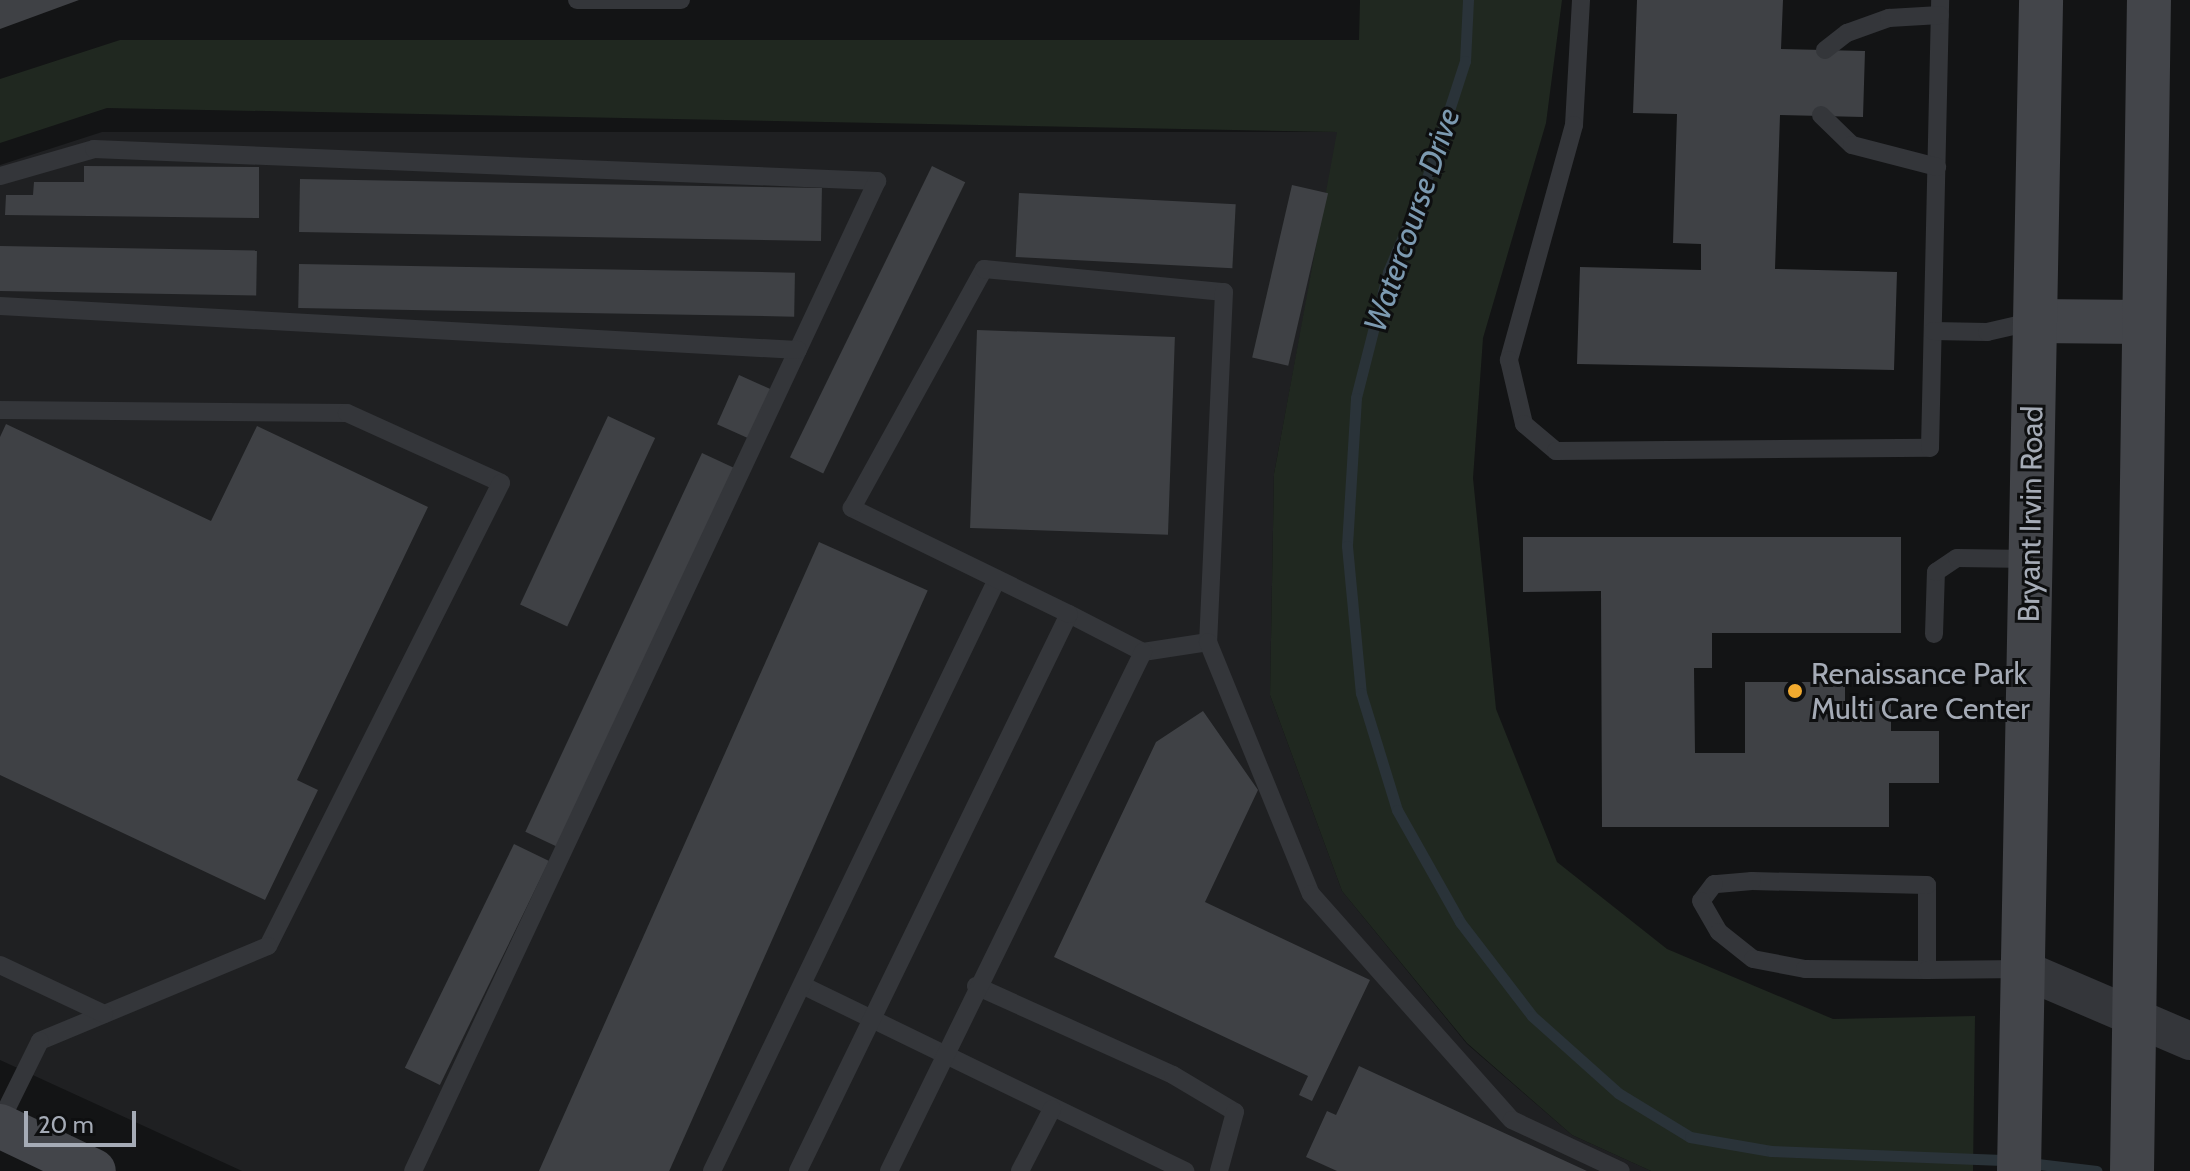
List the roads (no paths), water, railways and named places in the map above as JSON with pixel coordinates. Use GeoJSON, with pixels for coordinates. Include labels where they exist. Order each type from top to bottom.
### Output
{"type":"FeatureCollection","features":[{"type":"Feature","properties":{"kind":"main road","name":"Bryant Irvin Road"},"geometry":{"type":"LineString","coordinates":[[2019,1171],[2041,0]]}},
{"type":"Feature","properties":{"kind":"main road"},"geometry":{"type":"LineString","coordinates":[[2132,1171],[2149,0]]}},
{"type":"Feature","properties":{"kind":"main road"},"geometry":{"type":"LineString","coordinates":[[2035,321],[2143,322]]}},
{"type":"Feature","properties":{"kind":"main road"},"geometry":{"type":"LineString","coordinates":[[0,1124],[94,1171]]}},
{"type":"Feature","properties":{"kind":"street"},"geometry":{"type":"LineString","coordinates":[[2022,969],[2190,1041]]}},
{"type":"Feature","properties":{"kind":"lane"},"geometry":{"type":"LineString","coordinates":[[577,0],[681,0]]}},
{"type":"Feature","properties":{"kind":"lane"},"geometry":{"type":"LineString","coordinates":[[1581,0],[1574,125],[1509,360],[1524,424],[1556,451],[1930,448],[1940,8],[1889,18],[1847,33],[1825,50]]}},
{"type":"Feature","properties":{"kind":"lane"},"geometry":{"type":"LineString","coordinates":[[1821,115],[1852,145],[1937,167]]}},
{"type":"Feature","properties":{"kind":"lane"},"geometry":{"type":"LineString","coordinates":[[0,176],[94,149],[877,181],[413,1171]]}},
{"type":"Feature","properties":{"kind":"lane"},"geometry":{"type":"LineString","coordinates":[[1208,642],[1143,652],[852,508],[984,269],[1224,292],[1208,642],[1311,894],[1512,1120],[1621,1171]]}},
{"type":"Feature","properties":{"kind":"lane"},"geometry":{"type":"LineString","coordinates":[[0,306],[798,350]]}},
{"type":"Feature","properties":{"kind":"lane"},"geometry":{"type":"LineString","coordinates":[[1933,331],[1987,332],[2035,321]]}},
{"type":"Feature","properties":{"kind":"lane"},"geometry":{"type":"LineString","coordinates":[[0,410],[347,413],[501,483],[268,946],[40,1041],[0,1124]]}},
{"type":"Feature","properties":{"kind":"lane"},"geometry":{"type":"LineString","coordinates":[[1934,634],[1933,580],[1942,567],[1957,558],[2031,559]]}},
{"type":"Feature","properties":{"kind":"lane"},"geometry":{"type":"LineString","coordinates":[[712,1171],[804,986],[997,579]]}},
{"type":"Feature","properties":{"kind":"lane"},"geometry":{"type":"LineString","coordinates":[[798,1171],[1069,614]]}},
{"type":"Feature","properties":{"kind":"lane"},"geometry":{"type":"LineString","coordinates":[[889,1171],[942,1054],[1143,652]]}},
{"type":"Feature","properties":{"kind":"lane"},"geometry":{"type":"LineString","coordinates":[[1927,970],[1927,885],[1752,881],[1714,884],[1701,901],[1719,932],[1753,959],[1805,969],[1927,970],[2022,969]]}},
{"type":"Feature","properties":{"kind":"lane"},"geometry":{"type":"LineString","coordinates":[[0,965],[104,1014]]}},
{"type":"Feature","properties":{"kind":"lane"},"geometry":{"type":"LineString","coordinates":[[804,986],[1185,1171]]}},
{"type":"Feature","properties":{"kind":"lane"},"geometry":{"type":"LineString","coordinates":[[976,986],[1173,1075],[1235,1112],[1219,1171]]}},
{"type":"Feature","properties":{"kind":"lane"},"geometry":{"type":"LineString","coordinates":[[1020,1171],[1052,1109]]}},
{"type":"Feature","properties":{"kind":"waterway","name":"Watercourse Drive"},"geometry":{"type":"LineString","coordinates":[[1468,0],[1465,61],[1424,187],[1388,272],[1356,398],[1347,546],[1361,693],[1397,810],[1460,922],[1532,1016],[1618,1093],[1690,1137],[1771,1151],[2009,1160]]}},
{"type":"Feature","properties":{"kind":"waterway"},"geometry":{"type":"LineString","coordinates":[[2030,1163],[2097,1171]]}},
{"type":"Feature","properties":{"kind":"place","name":"Renaissance Park Multi Care Center"},"geometry":{"type":"Point","coordinates":[1795,691]}}]}
